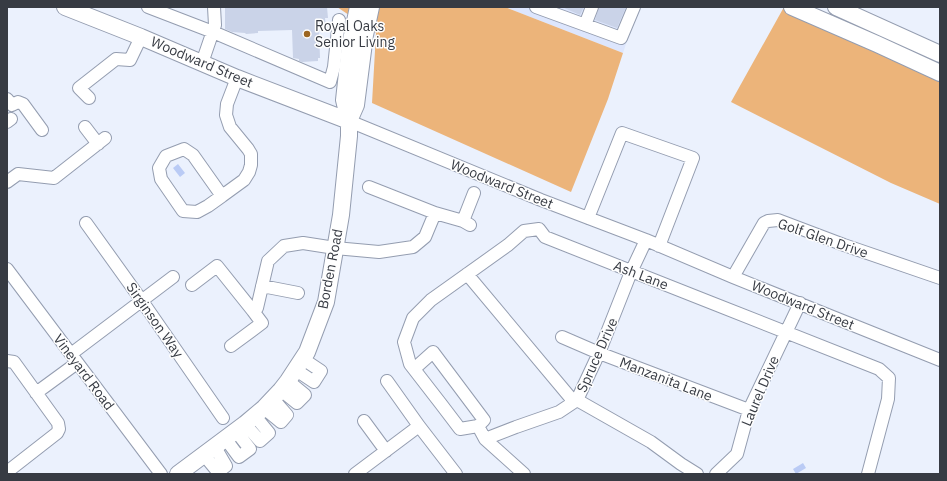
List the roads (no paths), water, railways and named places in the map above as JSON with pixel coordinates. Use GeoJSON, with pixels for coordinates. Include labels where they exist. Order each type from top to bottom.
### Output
{"type":"FeatureCollection","features":[{"type":"Feature","properties":{"kind":"main road","name":"Woodward Street"},"geometry":{"type":"LineString","coordinates":[[65,7],[141,37],[237,78],[349,121]]}},
{"type":"Feature","properties":{"kind":"main road"},"geometry":{"type":"LineString","coordinates":[[792,7],[940,73]]}},
{"type":"Feature","properties":{"kind":"main road"},"geometry":{"type":"LineString","coordinates":[[843,8],[940,54]]}},
{"type":"Feature","properties":{"kind":"main road","name":"Borden Road"},"geometry":{"type":"LineString","coordinates":[[178,474],[257,410],[307,352],[326,302],[341,215],[349,136],[349,121],[356,105],[363,13]]}},
{"type":"Feature","properties":{"kind":"street"},"geometry":{"type":"LineString","coordinates":[[148,7],[178,12],[213,32],[330,82],[334,67],[339,20]]}},
{"type":"Feature","properties":{"kind":"street"},"geometry":{"type":"LineString","coordinates":[[202,63],[215,25],[214,7]]}},
{"type":"Feature","properties":{"kind":"street"},"geometry":{"type":"LineString","coordinates":[[536,7],[621,38],[634,7]]}},
{"type":"Feature","properties":{"kind":"street"},"geometry":{"type":"LineString","coordinates":[[585,25],[592,7]]}},
{"type":"Feature","properties":{"kind":"street"},"geometry":{"type":"LineString","coordinates":[[89,98],[79,88],[116,59],[130,60],[141,37]]}},
{"type":"Feature","properties":{"kind":"street"},"geometry":{"type":"LineString","coordinates":[[222,196],[193,155],[184,150],[166,156],[158,168],[161,179],[183,211],[197,212],[208,206],[222,196],[244,180],[251,166],[250,154],[248,149],[230,127],[226,115],[227,104],[237,78]]}},
{"type":"Feature","properties":{"kind":"street"},"geometry":{"type":"LineString","coordinates":[[7,99],[12,105],[18,102],[23,104],[42,130]]}},
{"type":"Feature","properties":{"kind":"street","name":"Woodward Street"},"geometry":{"type":"LineString","coordinates":[[349,121],[940,360]]}},
{"type":"Feature","properties":{"kind":"street"},"geometry":{"type":"LineString","coordinates":[[7,182],[18,174],[54,178],[102,141],[86,127]]}},
{"type":"Feature","properties":{"kind":"street"},"geometry":{"type":"LineString","coordinates":[[588,218],[622,133],[693,158],[659,246]]}},
{"type":"Feature","properties":{"kind":"street"},"geometry":{"type":"LineString","coordinates":[[369,187],[435,213],[466,223],[474,194]]}},
{"type":"Feature","properties":{"kind":"street"},"geometry":{"type":"LineString","coordinates":[[253,311],[257,308],[268,261],[284,246],[303,243],[335,248],[379,252],[413,247],[425,237],[435,213]]}},
{"type":"Feature","properties":{"kind":"street","name":"Golf Glen Drive"},"geometry":{"type":"LineString","coordinates":[[733,277],[764,223],[778,220],[844,245],[940,278]]}},
{"type":"Feature","properties":{"kind":"street","name":"Sirginson Way"},"geometry":{"type":"LineString","coordinates":[[86,223],[142,301],[222,418]]}},
{"type":"Feature","properties":{"kind":"street","name":"Ash Lane"},"geometry":{"type":"LineString","coordinates":[[414,369],[410,364],[404,342],[413,318],[431,300],[508,245],[524,231],[539,229],[545,237],[879,369],[889,378],[888,399],[868,474]]}},
{"type":"Feature","properties":{"kind":"street","name":"Spruce Drive"},"geometry":{"type":"LineString","coordinates":[[485,439],[559,412],[576,401],[599,353],[646,240]]}},
{"type":"Feature","properties":{"kind":"street"},"geometry":{"type":"LineString","coordinates":[[192,285],[217,266],[262,322],[231,346]]}},
{"type":"Feature","properties":{"kind":"street","name":"Vineyard Road"},"geometry":{"type":"LineString","coordinates":[[7,269],[161,474]]}},
{"type":"Feature","properties":{"kind":"street"},"geometry":{"type":"LineString","coordinates":[[467,274],[576,401],[651,442],[697,474]]}},
{"type":"Feature","properties":{"kind":"street"},"geometry":{"type":"LineString","coordinates":[[36,394],[74,358],[173,277]]}},
{"type":"Feature","properties":{"kind":"street"},"geometry":{"type":"LineString","coordinates":[[262,286],[298,293]]}},
{"type":"Feature","properties":{"kind":"street","name":"Laurel Drive"},"geometry":{"type":"LineString","coordinates":[[716,474],[737,454],[749,410],[800,303]]}},
{"type":"Feature","properties":{"kind":"street","name":"Manzanita Lane"},"geometry":{"type":"LineString","coordinates":[[562,337],[599,353],[749,410]]}},
{"type":"Feature","properties":{"kind":"street"},"geometry":{"type":"LineString","coordinates":[[432,352],[484,420],[478,426],[460,429],[414,369],[432,352]]}},
{"type":"Feature","properties":{"kind":"street"},"geometry":{"type":"LineString","coordinates":[[7,361],[14,362],[58,423],[59,429],[58,433],[7,472]]}},
{"type":"Feature","properties":{"kind":"street"},"geometry":{"type":"LineString","coordinates":[[387,381],[456,474]]}},
{"type":"Feature","properties":{"kind":"street"},"geometry":{"type":"LineString","coordinates":[[364,421],[386,451]]}},
{"type":"Feature","properties":{"kind":"street"},"geometry":{"type":"LineString","coordinates":[[355,474],[420,426]]}},
{"type":"Feature","properties":{"kind":"street"},"geometry":{"type":"LineString","coordinates":[[478,426],[485,439],[524,474]]}},
{"type":"Feature","properties":{"kind":"water"},"geometry":{"type":"Polygon","coordinates":[[[178,164],[185,173],[180,177],[173,168],[178,164]]]}},
{"type":"Feature","properties":{"kind":"water"},"geometry":{"type":"Polygon","coordinates":[[[803,463],[806,468],[796,474],[793,469],[803,463]]]}},
{"type":"Feature","properties":{"kind":"place","name":"Royal Oaks Senior Living"},"geometry":{"type":"Point","coordinates":[307,34]}}]}
